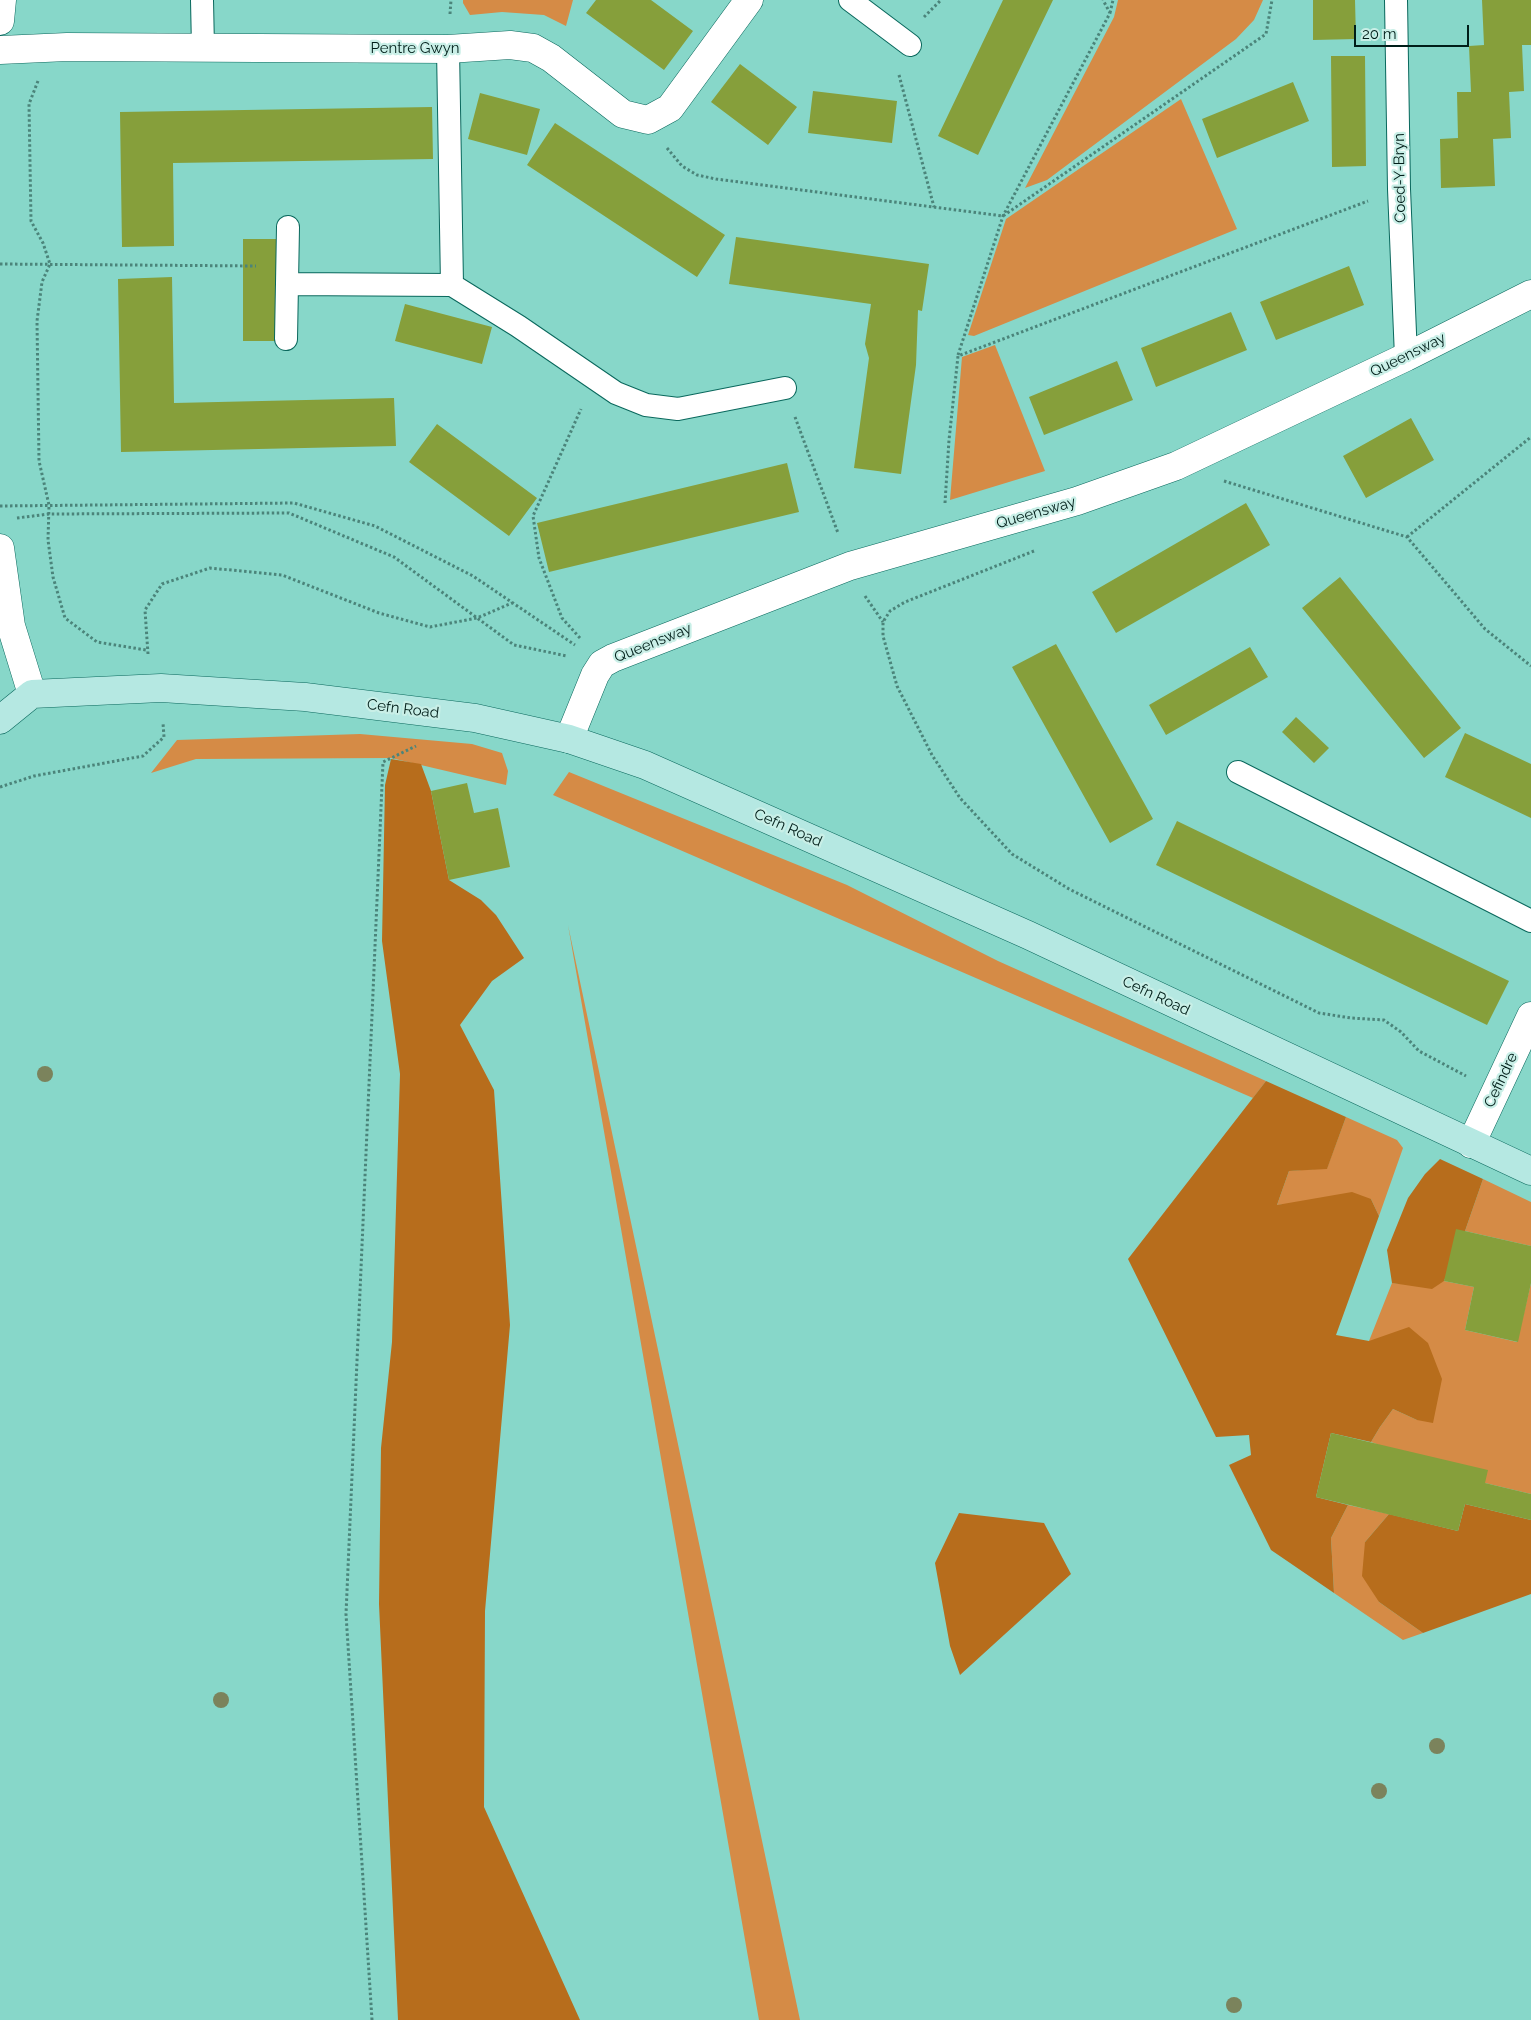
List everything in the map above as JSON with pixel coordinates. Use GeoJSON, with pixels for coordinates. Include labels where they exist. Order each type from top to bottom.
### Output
{"type":"FeatureCollection","features":[{"type":"Feature","properties":{"kind":"street"},"geometry":{"type":"LineString","coordinates":[[0,21],[2,0]]}},
{"type":"Feature","properties":{"kind":"street"},"geometry":{"type":"LineString","coordinates":[[648,120],[670,108],[749,0]]}},
{"type":"Feature","properties":{"kind":"street","name":"Pentre Gwyn"},"geometry":{"type":"LineString","coordinates":[[0,50],[67,47],[448,49],[510,45],[533,48],[551,58],[623,114],[648,120]]}},
{"type":"Feature","properties":{"kind":"street","name":"Queensway"},"geometry":{"type":"LineString","coordinates":[[569,739],[595,675],[602,664],[612,658],[850,566],[1077,502],[1176,466],[1406,357],[1531,294]]}},
{"type":"Feature","properties":{"kind":"street"},"geometry":{"type":"LineString","coordinates":[[0,548],[11,626],[32,694],[0,720]]}},
{"type":"Feature","properties":{"kind":"street","name":"Cefn Road"},"geometry":{"type":"LineString","coordinates":[[32,694],[160,688],[305,697],[465,717],[569,739],[645,765],[1028,935],[1531,1171]]}},
{"type":"Feature","properties":{"kind":"street","name":"Cefindre"},"geometry":{"type":"LineString","coordinates":[[1471,1144],[1531,1016]]}},
{"type":"Feature","properties":{"kind":"lane"},"geometry":{"type":"LineString","coordinates":[[202,0],[202,48]]}},
{"type":"Feature","properties":{"kind":"lane"},"geometry":{"type":"LineString","coordinates":[[850,0],[910,45]]}},
{"type":"Feature","properties":{"kind":"lane","name":"Coed-Y-Bryn"},"geometry":{"type":"LineString","coordinates":[[1396,0],[1399,189],[1406,357]]}},
{"type":"Feature","properties":{"kind":"lane"},"geometry":{"type":"LineString","coordinates":[[448,49],[452,285]]}},
{"type":"Feature","properties":{"kind":"lane"},"geometry":{"type":"LineString","coordinates":[[286,339],[288,227]]}},
{"type":"Feature","properties":{"kind":"lane"},"geometry":{"type":"LineString","coordinates":[[286,275],[452,285],[518,326],[616,392],[646,405],[678,409],[784,388]]}},
{"type":"Feature","properties":{"kind":"lane"},"geometry":{"type":"LineString","coordinates":[[1238,772],[1531,921]]}},
{"type":"Feature","properties":{"kind":"path"},"geometry":{"type":"LineString","coordinates":[[1103,0],[1110,13]]}},
{"type":"Feature","properties":{"kind":"path"},"geometry":{"type":"LineString","coordinates":[[942,541],[949,440],[958,356],[1003,216],[1110,13],[1113,0]]}},
{"type":"Feature","properties":{"kind":"path"},"geometry":{"type":"LineString","coordinates":[[648,120],[669,151],[682,166],[698,175],[1003,216],[1266,34],[1272,0]]}},
{"type":"Feature","properties":{"kind":"path"},"geometry":{"type":"LineString","coordinates":[[910,45],[898,71],[934,207]]}},
{"type":"Feature","properties":{"kind":"path"},"geometry":{"type":"LineString","coordinates":[[67,47],[38,80],[29,104],[31,222],[43,242],[50,264],[42,282],[38,321],[39,460],[49,505],[48,540],[53,577],[66,618],[97,642],[146,650]]}},
{"type":"Feature","properties":{"kind":"path"},"geometry":{"type":"LineString","coordinates":[[958,356],[1399,189]]}},
{"type":"Feature","properties":{"kind":"path"},"geometry":{"type":"LineString","coordinates":[[0,264],[50,264],[286,275]]}},
{"type":"Feature","properties":{"kind":"path"},"geometry":{"type":"LineString","coordinates":[[595,378],[534,516],[539,558],[562,618],[602,664]]}},
{"type":"Feature","properties":{"kind":"path"},"geometry":{"type":"LineString","coordinates":[[784,388],[850,566]]}},
{"type":"Feature","properties":{"kind":"path"},"geometry":{"type":"LineString","coordinates":[[1407,537],[1531,437]]}},
{"type":"Feature","properties":{"kind":"path"},"geometry":{"type":"LineString","coordinates":[[1176,466],[1407,537],[1485,629],[1531,666]]}},
{"type":"Feature","properties":{"kind":"path"},"geometry":{"type":"LineString","coordinates":[[0,506],[294,503],[375,526],[474,576],[602,664]]}},
{"type":"Feature","properties":{"kind":"path"},"geometry":{"type":"LineString","coordinates":[[10,518],[49,514],[290,514],[394,558],[514,645],[602,664]]}},
{"type":"Feature","properties":{"kind":"path"},"geometry":{"type":"LineString","coordinates":[[1043,548],[906,602],[890,611],[883,622],[883,636],[897,686],[932,755],[960,798],[1012,854],[1069,889],[1319,1013],[1351,1018],[1384,1020],[1401,1032],[1419,1051],[1437,1062],[1496,1090]]}},
{"type":"Feature","properties":{"kind":"path"},"geometry":{"type":"LineString","coordinates":[[0,787],[34,776],[143,756],[164,737],[160,688],[146,650],[145,610],[162,584],[210,568],[282,575],[379,613],[430,627],[477,618],[513,603]]}},
{"type":"Feature","properties":{"kind":"path"},"geometry":{"type":"LineString","coordinates":[[372,2020],[346,1614],[383,762],[424,742]]}},
{"type":"Feature","properties":{"kind":"shaded area"},"geometry":{"type":"Polygon","coordinates":[[[463,0],[573,0],[566,26],[544,15],[502,12],[470,15],[463,0]]]}},
{"type":"Feature","properties":{"kind":"shaded area"},"geometry":{"type":"Polygon","coordinates":[[[1118,0],[1263,0],[1254,20],[1236,39],[1047,180],[1025,188],[1114,17],[1118,0]]]}},
{"type":"Feature","properties":{"kind":"shaded area"},"geometry":{"type":"Polygon","coordinates":[[[1181,99],[1237,229],[974,336],[968,335],[1006,219],[1181,99]]]}},
{"type":"Feature","properties":{"kind":"shaded area"},"geometry":{"type":"Polygon","coordinates":[[[995,345],[1045,471],[950,500],[962,357],[995,345]]]}},
{"type":"Feature","properties":{"kind":"shaded area"},"geometry":{"type":"Polygon","coordinates":[[[360,734],[472,744],[502,753],[508,771],[506,785],[391,758],[196,759],[151,773],[177,740],[360,734]]]}},
{"type":"Feature","properties":{"kind":"shaded area"},"geometry":{"type":"Polygon","coordinates":[[[391,759],[421,764],[431,791],[449,880],[481,900],[496,915],[524,958],[492,981],[460,1025],[494,1090],[510,1325],[485,1611],[484,1807],[580,2020],[398,2020],[379,1604],[381,1448],[392,1342],[400,1074],[382,941],[385,785],[391,759]]]}},
{"type":"Feature","properties":{"kind":"shaded area"},"geometry":{"type":"Polygon","coordinates":[[[569,772],[847,885],[998,961],[1266,1081],[1253,1098],[553,795],[569,772]]]}},
{"type":"Feature","properties":{"kind":"shaded area"},"geometry":{"type":"Polygon","coordinates":[[[568,925],[800,2020],[759,2020],[568,925]]]}},
{"type":"Feature","properties":{"kind":"shaded area"},"geometry":{"type":"Polygon","coordinates":[[[1266,1081],[1346,1117],[1327,1169],[1289,1171],[1277,1205],[1352,1192],[1371,1199],[1379,1216],[1336,1335],[1369,1341],[1409,1327],[1428,1343],[1442,1379],[1433,1423],[1417,1420],[1393,1409],[1371,1442],[1331,1433],[1316,1497],[1348,1505],[1331,1538],[1334,1593],[1271,1550],[1229,1465],[1251,1455],[1249,1435],[1216,1437],[1128,1259],[1266,1081]]]}},
{"type":"Feature","properties":{"kind":"shaded area"},"geometry":{"type":"Polygon","coordinates":[[[1346,1117],[1397,1140],[1403,1148],[1379,1216],[1371,1199],[1277,1205],[1289,1171],[1327,1168],[1346,1117]]]}},
{"type":"Feature","properties":{"kind":"shaded area"},"geometry":{"type":"Polygon","coordinates":[[[1440,1159],[1483,1179],[1465,1231],[1444,1281],[1432,1289],[1392,1283],[1387,1250],[1408,1198],[1425,1174],[1440,1159]]]}},
{"type":"Feature","properties":{"kind":"shaded area"},"geometry":{"type":"Polygon","coordinates":[[[1483,1179],[1531,1202],[1531,1246],[1465,1231],[1483,1179]]]}},
{"type":"Feature","properties":{"kind":"shaded area"},"geometry":{"type":"Polygon","coordinates":[[[1444,1281],[1474,1287],[1465,1330],[1517,1342],[1531,1283],[1531,1494],[1485,1483],[1371,1442],[1393,1409],[1417,1420],[1369,1341],[1392,1283],[1406,1284],[1444,1281]]]}},
{"type":"Feature","properties":{"kind":"shaded area"},"geometry":{"type":"Polygon","coordinates":[[[1465,1504],[1531,1520],[1531,1594],[1423,1633],[1379,1602],[1362,1576],[1365,1542],[1389,1514],[1458,1531],[1465,1504]]]}},
{"type":"Feature","properties":{"kind":"shaded area"},"geometry":{"type":"Polygon","coordinates":[[[1348,1505],[1389,1514],[1365,1542],[1379,1602],[1423,1633],[1403,1640],[1334,1593],[1331,1538],[1348,1505]]]}},
{"type":"Feature","properties":{"kind":"shaded area"},"geometry":{"type":"Polygon","coordinates":[[[959,1513],[1044,1523],[1071,1574],[960,1675],[950,1646],[935,1563],[959,1513]]]}},
{"type":"Feature","properties":{"kind":"building"},"geometry":{"type":"Polygon","coordinates":[[[596,0],[651,0],[693,31],[664,70],[586,13],[596,0]]]}},
{"type":"Feature","properties":{"kind":"building"},"geometry":{"type":"Polygon","coordinates":[[[1003,0],[1053,0],[978,155],[938,136],[1003,0]]]}},
{"type":"Feature","properties":{"kind":"building"},"geometry":{"type":"Polygon","coordinates":[[[1313,0],[1355,0],[1356,39],[1313,40],[1313,0]]]}},
{"type":"Feature","properties":{"kind":"building"},"geometry":{"type":"Polygon","coordinates":[[[1482,0],[1531,0],[1531,45],[1522,45],[1524,91],[1509,92],[1511,138],[1493,139],[1495,186],[1441,188],[1440,139],[1458,138],[1457,92],[1471,92],[1469,46],[1484,45],[1482,0]]]}},
{"type":"Feature","properties":{"kind":"building"},"geometry":{"type":"Polygon","coordinates":[[[1331,56],[1365,56],[1366,166],[1332,167],[1331,56]]]}},
{"type":"Feature","properties":{"kind":"building"},"geometry":{"type":"Polygon","coordinates":[[[740,64],[797,107],[768,145],[711,102],[740,64]]]}},
{"type":"Feature","properties":{"kind":"building"},"geometry":{"type":"Polygon","coordinates":[[[1293,82],[1309,121],[1217,158],[1202,119],[1293,82]]]}},
{"type":"Feature","properties":{"kind":"building"},"geometry":{"type":"Polygon","coordinates":[[[813,91],[897,101],[892,143],[808,133],[813,91]]]}},
{"type":"Feature","properties":{"kind":"building"},"geometry":{"type":"Polygon","coordinates":[[[480,93],[540,109],[527,155],[468,139],[480,93]]]}},
{"type":"Feature","properties":{"kind":"building"},"geometry":{"type":"Polygon","coordinates":[[[432,107],[433,159],[173,163],[174,246],[122,247],[120,112],[432,107]]]}},
{"type":"Feature","properties":{"kind":"building"},"geometry":{"type":"Polygon","coordinates":[[[555,123],[725,235],[697,277],[527,165],[555,123]]]}},
{"type":"Feature","properties":{"kind":"building"},"geometry":{"type":"Polygon","coordinates":[[[736,237],[929,264],[922,311],[918,310],[916,365],[901,474],[854,468],[869,358],[865,344],[871,304],[729,284],[736,237]]]}},
{"type":"Feature","properties":{"kind":"building"},"geometry":{"type":"Polygon","coordinates":[[[243,239],[277,239],[278,341],[243,341],[243,239]]]}},
{"type":"Feature","properties":{"kind":"building"},"geometry":{"type":"Polygon","coordinates":[[[1349,266],[1364,305],[1276,340],[1260,302],[1349,266]]]}},
{"type":"Feature","properties":{"kind":"building"},"geometry":{"type":"Polygon","coordinates":[[[172,277],[174,403],[394,398],[396,446],[121,452],[118,279],[172,277]]]}},
{"type":"Feature","properties":{"kind":"building"},"geometry":{"type":"Polygon","coordinates":[[[405,304],[492,327],[482,364],[395,341],[405,304]]]}},
{"type":"Feature","properties":{"kind":"building"},"geometry":{"type":"Polygon","coordinates":[[[1231,312],[1247,350],[1156,387],[1141,348],[1231,312]]]}},
{"type":"Feature","properties":{"kind":"building"},"geometry":{"type":"Polygon","coordinates":[[[1117,361],[1133,400],[1044,435],[1029,397],[1117,361]]]}},
{"type":"Feature","properties":{"kind":"building"},"geometry":{"type":"Polygon","coordinates":[[[1411,418],[1434,460],[1366,498],[1343,456],[1411,418]]]}},
{"type":"Feature","properties":{"kind":"building"},"geometry":{"type":"Polygon","coordinates":[[[437,424],[537,498],[509,536],[409,462],[437,424]]]}},
{"type":"Feature","properties":{"kind":"building"},"geometry":{"type":"Polygon","coordinates":[[[787,463],[799,512],[549,572],[537,523],[787,463]]]}},
{"type":"Feature","properties":{"kind":"building"},"geometry":{"type":"Polygon","coordinates":[[[1246,503],[1270,545],[1116,633],[1092,592],[1246,503]]]}},
{"type":"Feature","properties":{"kind":"building"},"geometry":{"type":"Polygon","coordinates":[[[1340,577],[1461,728],[1424,758],[1302,608],[1340,577]]]}},
{"type":"Feature","properties":{"kind":"building"},"geometry":{"type":"Polygon","coordinates":[[[1056,644],[1153,819],[1110,843],[1012,667],[1056,644]]]}},
{"type":"Feature","properties":{"kind":"building"},"geometry":{"type":"Polygon","coordinates":[[[1250,647],[1268,677],[1166,735],[1149,705],[1250,647]]]}},
{"type":"Feature","properties":{"kind":"building"},"geometry":{"type":"Polygon","coordinates":[[[1296,717],[1329,748],[1314,763],[1282,732],[1296,717]]]}},
{"type":"Feature","properties":{"kind":"building"},"geometry":{"type":"Polygon","coordinates":[[[1465,733],[1531,764],[1531,818],[1445,777],[1465,733]]]}},
{"type":"Feature","properties":{"kind":"building"},"geometry":{"type":"Polygon","coordinates":[[[467,783],[474,813],[498,808],[510,867],[449,880],[431,791],[467,783]]]}},
{"type":"Feature","properties":{"kind":"building"},"geometry":{"type":"Polygon","coordinates":[[[1177,821],[1509,981],[1487,1025],[1156,865],[1177,821]]]}},
{"type":"Feature","properties":{"kind":"building"},"geometry":{"type":"Polygon","coordinates":[[[1456,1229],[1531,1246],[1531,1283],[1518,1342],[1465,1330],[1474,1287],[1444,1281],[1456,1229]]]}},
{"type":"Feature","properties":{"kind":"building"},"geometry":{"type":"Polygon","coordinates":[[[1331,1433],[1488,1470],[1485,1483],[1531,1494],[1531,1520],[1465,1504],[1458,1531],[1316,1497],[1331,1433]]]}}]}
